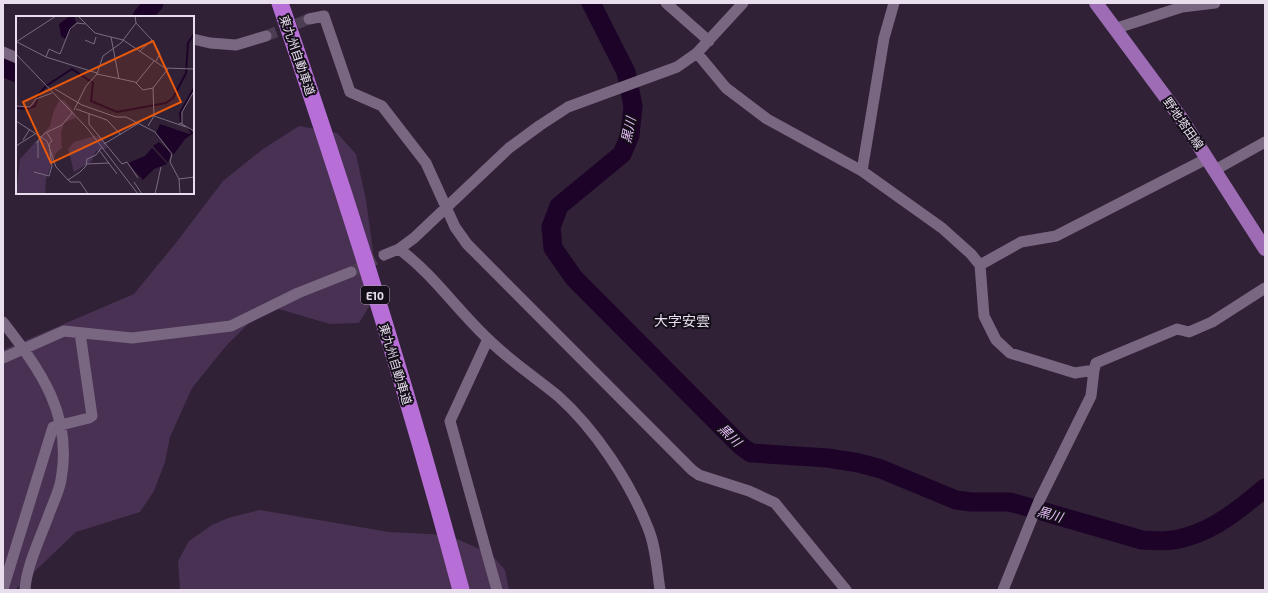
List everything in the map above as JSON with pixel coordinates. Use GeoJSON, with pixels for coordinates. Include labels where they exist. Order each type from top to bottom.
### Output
{"type":"FeatureCollection","features":[{"type":"Feature","properties":{"kind":"highway","name":"東九州自動車道"},"geometry":{"type":"LineString","coordinates":[[280,3],[333,157],[392,347],[461,590]]}},
{"type":"Feature","properties":{"kind":"main road","name":"野地塔田線"},"geometry":{"type":"LineString","coordinates":[[1096,3],[1172,106],[1208,158],[1265,249]]}},
{"type":"Feature","properties":{"kind":"street"},"geometry":{"type":"LineString","coordinates":[[666,3],[709,41]]}},
{"type":"Feature","properties":{"kind":"street"},"geometry":{"type":"LineString","coordinates":[[384,255],[399,249],[414,238],[509,148],[539,126],[568,107],[676,67],[697,53],[743,3]]}},
{"type":"Feature","properties":{"kind":"street"},"geometry":{"type":"LineString","coordinates":[[862,171],[884,38],[894,3]]}},
{"type":"Feature","properties":{"kind":"street"},"geometry":{"type":"LineString","coordinates":[[1114,29],[1182,7],[1214,3]]}},
{"type":"Feature","properties":{"kind":"street"},"geometry":{"type":"LineString","coordinates":[[309,19],[324,16],[350,92],[382,106],[426,163],[455,227],[467,244],[692,470],[699,475],[749,491],[775,503],[846,590]]}},
{"type":"Feature","properties":{"kind":"street"},"geometry":{"type":"LineString","coordinates":[[194,39],[210,43],[236,44],[266,36]]}},
{"type":"Feature","properties":{"kind":"street"},"geometry":{"type":"LineString","coordinates":[[3,52],[16,58]]}},
{"type":"Feature","properties":{"kind":"street"},"geometry":{"type":"LineString","coordinates":[[697,53],[726,88],[767,119],[862,171],[942,228],[971,254],[980,265],[984,316],[996,340],[1010,353],[1075,373],[1094,370]]}},
{"type":"Feature","properties":{"kind":"street"},"geometry":{"type":"LineString","coordinates":[[1216,170],[1265,142]]}},
{"type":"Feature","properties":{"kind":"street"},"geometry":{"type":"LineString","coordinates":[[980,265],[1021,242],[1056,236],[1208,158]]}},
{"type":"Feature","properties":{"kind":"street"},"geometry":{"type":"LineString","coordinates":[[399,249],[414,260],[488,339],[558,397],[588,429],[610,458],[632,495],[648,529],[655,556],[660,590]]}},
{"type":"Feature","properties":{"kind":"street"},"geometry":{"type":"LineString","coordinates":[[3,358],[64,331],[132,338],[231,326],[298,293],[351,272]]}},
{"type":"Feature","properties":{"kind":"street"},"geometry":{"type":"LineString","coordinates":[[1003,590],[1039,500],[1092,396],[1096,363],[1177,329],[1190,332],[1212,322],[1265,288]]}},
{"type":"Feature","properties":{"kind":"street"},"geometry":{"type":"LineString","coordinates":[[3,322],[24,349],[53,398],[62,424],[65,442],[61,481],[36,547],[25,590]]}},
{"type":"Feature","properties":{"kind":"street"},"geometry":{"type":"LineString","coordinates":[[3,590],[53,427],[90,418],[92,416],[80,333]]}},
{"type":"Feature","properties":{"kind":"street"},"geometry":{"type":"LineString","coordinates":[[488,339],[450,421],[497,590]]}},
{"type":"Feature","properties":{"kind":"shaded area"},"geometry":{"type":"Polygon","coordinates":[[[299,126],[337,133],[356,154],[366,200],[375,266],[371,303],[359,323],[330,324],[275,308],[255,317],[226,346],[192,388],[170,437],[165,462],[154,491],[140,512],[76,532],[15,590],[3,590],[3,350],[134,294],[175,244],[223,181],[263,149],[299,126]]]}},
{"type":"Feature","properties":{"kind":"shaded area"},"geometry":{"type":"Polygon","coordinates":[[[260,510],[389,532],[448,535],[491,554],[505,570],[509,590],[180,590],[178,561],[189,541],[212,525],[228,518],[260,510]]]}},
{"type":"Feature","properties":{"kind":"waterway","name":"黒川"},"geometry":{"type":"LineString","coordinates":[[143,16],[154,3]]}},
{"type":"Feature","properties":{"kind":"waterway","name":"黒川"},"geometry":{"type":"LineString","coordinates":[[591,3],[626,72],[633,106],[630,135],[622,154],[559,206],[551,227],[553,248],[574,278],[741,446],[751,453],[828,458],[859,463],[881,469],[956,500],[971,502],[1010,502],[1142,540],[1158,541],[1181,539],[1208,529],[1228,517],[1265,488]]}},
{"type":"Feature","properties":{"kind":"waterway","name":"黒川"},"geometry":{"type":"LineString","coordinates":[[3,67],[16,73]]}},
{"type":"Feature","properties":{"kind":"tunnel"},"geometry":{"type":"LineString","coordinates":[[266,36],[309,19]]}},
{"type":"Feature","properties":{"kind":"tunnel"},"geometry":{"type":"LineString","coordinates":[[351,272],[384,255]]}},
{"type":"Feature","properties":{"kind":"district","name":"大字安雲"},"geometry":{"type":"Point","coordinates":[682,320]}}]}
